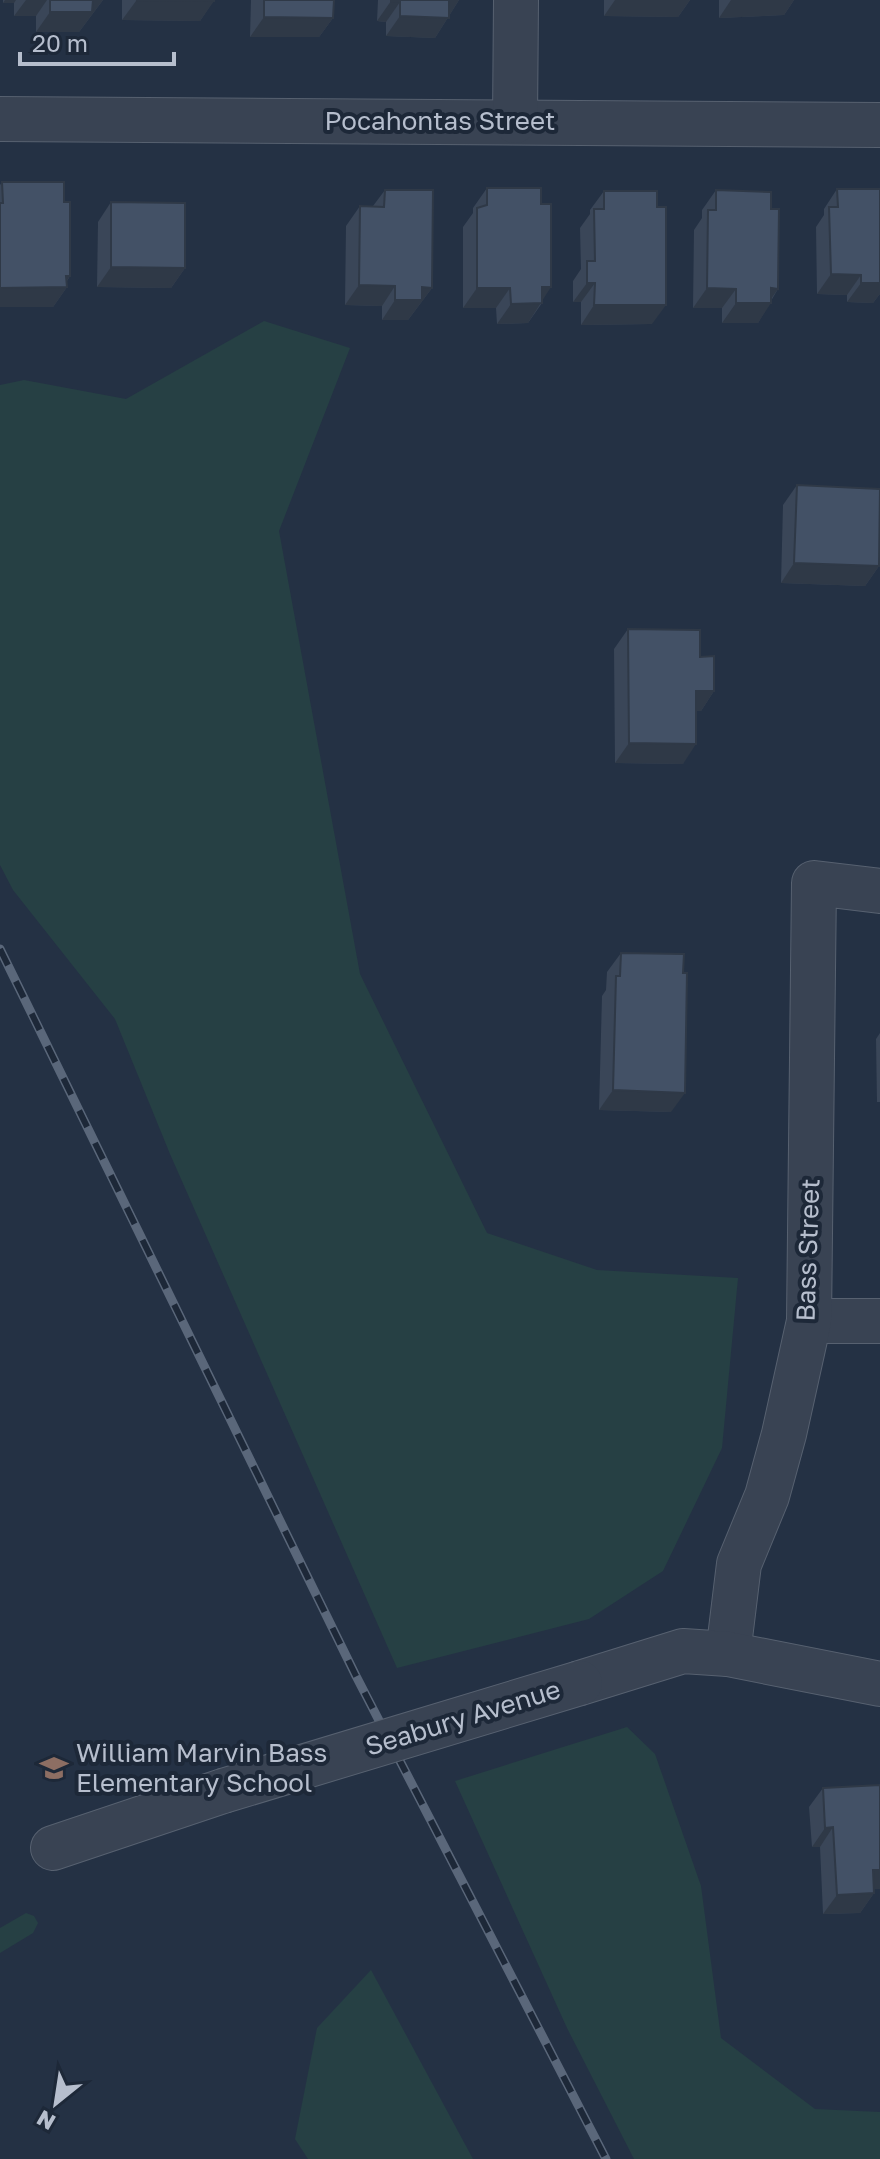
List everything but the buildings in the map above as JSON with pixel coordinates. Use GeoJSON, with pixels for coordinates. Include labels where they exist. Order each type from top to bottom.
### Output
{"type":"FeatureCollection","features":[{"type":"Feature","properties":{"kind":"street"},"geometry":{"type":"LineString","coordinates":[[515,121],[516,0]]}},
{"type":"Feature","properties":{"kind":"street","name":"Pocahontas Street"},"geometry":{"type":"LineString","coordinates":[[0,119],[880,125]]}},
{"type":"Feature","properties":{"kind":"street","name":"Bass Street"},"geometry":{"type":"LineString","coordinates":[[728,1654],[739,1564],[767,1496],[809,1321],[814,883],[880,891]]}},
{"type":"Feature","properties":{"kind":"street"},"geometry":{"type":"LineString","coordinates":[[809,1321],[880,1321]]}},
{"type":"Feature","properties":{"kind":"street","name":"Seabury Avenue"},"geometry":{"type":"LineString","coordinates":[[53,1848],[223,1791],[683,1651],[728,1654],[880,1684]]}},
{"type":"Feature","properties":{"kind":"green space"},"geometry":{"type":"Polygon","coordinates":[[[264,321],[350,348],[279,531],[360,974],[487,1233],[597,1270],[738,1278],[722,1448],[663,1571],[589,1619],[397,1668],[170,1154],[115,1019],[13,890],[0,865],[0,385],[24,380],[126,399],[264,321]]]}},
{"type":"Feature","properties":{"kind":"green space"},"geometry":{"type":"Polygon","coordinates":[[[627,1727],[655,1754],[701,1886],[721,2038],[815,2109],[880,2112],[880,2159],[634,2159],[567,2028],[455,1781],[627,1727]]]}},
{"type":"Feature","properties":{"kind":"green space"},"geometry":{"type":"Polygon","coordinates":[[[26,1913],[34,1916],[38,1923],[33,1933],[0,1953],[0,1928],[26,1913]]]}},
{"type":"Feature","properties":{"kind":"green space"},"geometry":{"type":"Polygon","coordinates":[[[371,1970],[473,2159],[308,2159],[295,2139],[317,2028],[371,1970]]]}},
{"type":"Feature","properties":{"kind":"railway"},"geometry":{"type":"LineString","coordinates":[[0,949],[356,1676],[606,2159]]}},
{"type":"Feature","properties":{"kind":"place","name":"William Marvin Bass Elementary School"},"geometry":{"type":"Point","coordinates":[54,1768]}}]}
